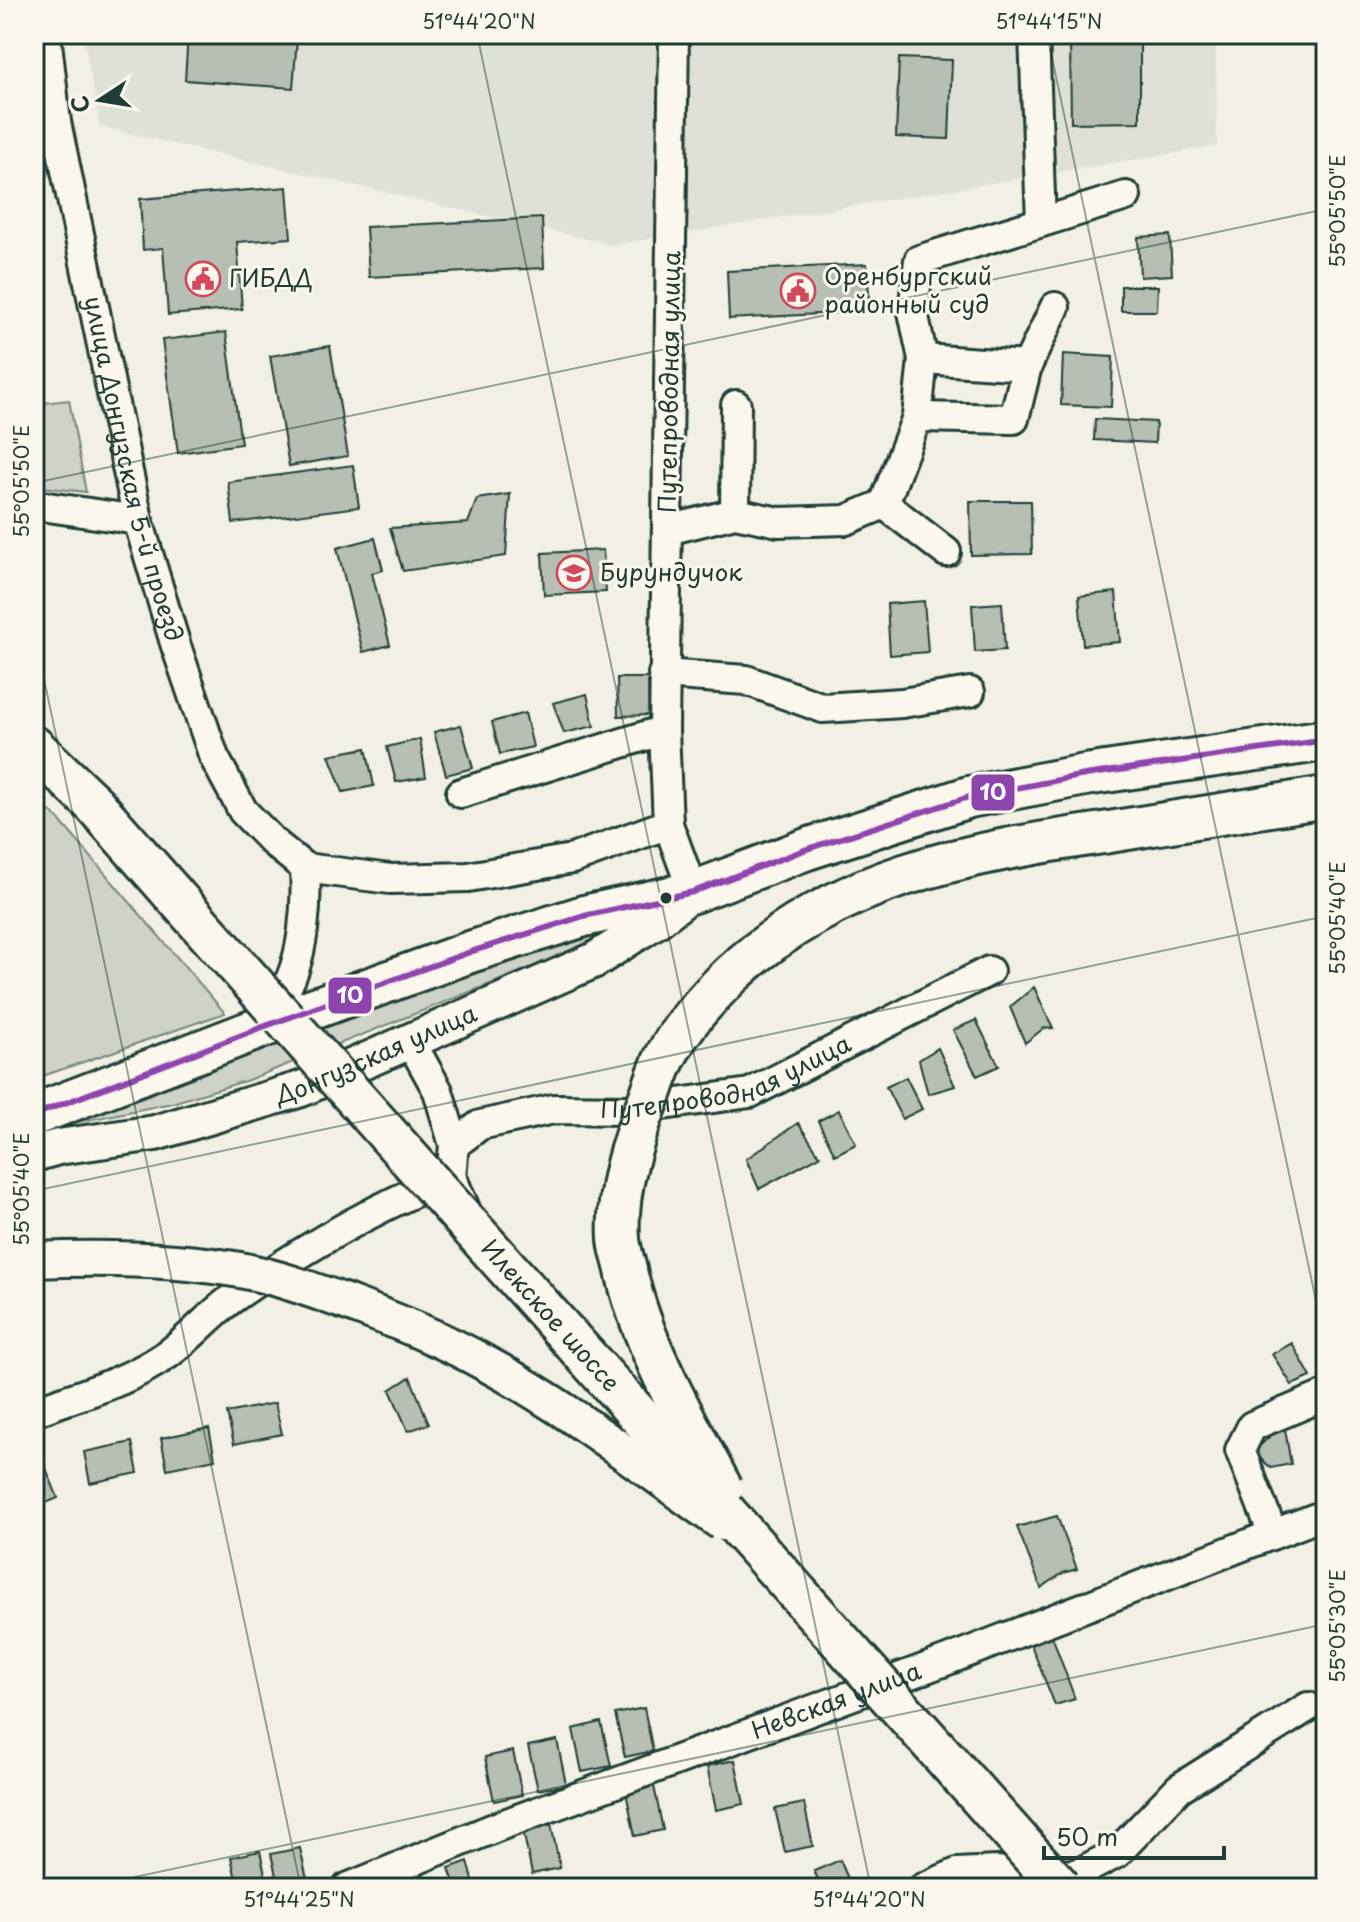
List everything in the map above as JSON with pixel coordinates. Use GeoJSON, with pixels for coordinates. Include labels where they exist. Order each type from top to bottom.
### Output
{"type":"FeatureCollection","features":[{"type":"Feature","properties":{"kind":"highway","name":"Донгузская улица"},"geometry":{"type":"LineString","coordinates":[[34,1115],[470,952],[584,916],[693,892],[807,849],[969,797],[1085,775],[1326,740]]}},
{"type":"Feature","properties":{"kind":"highway","name":"Илекское шоссе"},"geometry":{"type":"LineString","coordinates":[[34,747],[94,804],[750,1543],[1046,1882]]}},
{"type":"Feature","properties":{"kind":"highway"},"geometry":{"type":"LineString","coordinates":[[750,1543],[650,1348],[619,1240],[624,1170],[641,1118],[667,1054],[704,1000],[755,952],[812,915],[871,886],[935,864],[1010,846],[1326,797]]}},
{"type":"Feature","properties":{"kind":"main road","name":"Донгузская улица"},"geometry":{"type":"LineString","coordinates":[[34,1154],[58,1147],[155,1133],[301,1089],[595,960],[657,920],[693,892]]}},
{"type":"Feature","properties":{"kind":"main road"},"geometry":{"type":"LineString","coordinates":[[34,1260],[91,1258],[174,1261],[243,1270],[311,1289],[401,1323],[484,1362],[566,1412],[750,1543]]}},
{"type":"Feature","properties":{"kind":"street","name":"улица Донгузская 5-й проезд"},"geometry":{"type":"LineString","coordinates":[[46,34],[56,122],[138,520],[175,643],[214,757],[243,811],[273,842],[305,868]]}},
{"type":"Feature","properties":{"kind":"street","name":"Путепроводная улица"},"geometry":{"type":"LineString","coordinates":[[674,34],[664,730],[668,824],[693,892]]}},
{"type":"Feature","properties":{"kind":"street"},"geometry":{"type":"LineString","coordinates":[[1034,34],[1041,222]]}},
{"type":"Feature","properties":{"kind":"street"},"geometry":{"type":"LineString","coordinates":[[668,530],[735,513],[779,522],[846,520],[884,504],[917,417],[923,359],[913,312],[919,260],[1126,196]]}},
{"type":"Feature","properties":{"kind":"street"},"geometry":{"type":"LineString","coordinates":[[917,417],[1014,419],[1027,366],[1055,307]]}},
{"type":"Feature","properties":{"kind":"street"},"geometry":{"type":"LineString","coordinates":[[923,359],[1027,366]]}},
{"type":"Feature","properties":{"kind":"street"},"geometry":{"type":"LineString","coordinates":[[735,513],[736,405]]}},
{"type":"Feature","properties":{"kind":"street"},"geometry":{"type":"LineString","coordinates":[[884,504],[946,552]]}},
{"type":"Feature","properties":{"kind":"street"},"geometry":{"type":"LineString","coordinates":[[34,505],[138,520]]}},
{"type":"Feature","properties":{"kind":"street"},"geometry":{"type":"LineString","coordinates":[[663,674],[746,680],[823,708],[902,703],[970,692]]}},
{"type":"Feature","properties":{"kind":"street"},"geometry":{"type":"LineString","coordinates":[[461,793],[664,730]]}},
{"type":"Feature","properties":{"kind":"street"},"geometry":{"type":"LineString","coordinates":[[260,1028],[287,988],[298,951],[307,901],[305,868],[390,879],[468,877],[572,859],[668,824]]}},
{"type":"Feature","properties":{"kind":"street","name":"Путепроводная улица"},"geometry":{"type":"LineString","coordinates":[[454,1145],[480,1125],[554,1109],[627,1110],[750,1093],[989,971]]}},
{"type":"Feature","properties":{"kind":"street"},"geometry":{"type":"LineString","coordinates":[[411,1042],[438,1091],[454,1145],[451,1176],[484,1253],[863,1689],[1046,1882]]}},
{"type":"Feature","properties":{"kind":"street"},"geometry":{"type":"LineString","coordinates":[[34,1412],[109,1387],[168,1354],[231,1300],[307,1249],[377,1210],[451,1176]]}},
{"type":"Feature","properties":{"kind":"street"},"geometry":{"type":"LineString","coordinates":[[1273,1534],[1240,1450],[1252,1426],[1326,1395]]}},
{"type":"Feature","properties":{"kind":"street","name":"Невская улица"},"geometry":{"type":"LineString","coordinates":[[347,1888],[499,1826],[945,1661],[1326,1514]]}},
{"type":"Feature","properties":{"kind":"street"},"geometry":{"type":"LineString","coordinates":[[923,1888],[957,1873],[998,1871],[1046,1882],[1077,1874],[1117,1853],[1179,1788],[1308,1707]]}},
{"type":"Feature","properties":{"kind":"shaded area"},"geometry":{"type":"Polygon","coordinates":[[[83,34],[1216,34],[1217,146],[613,245],[100,127],[83,34]]]}},
{"type":"Feature","properties":{"kind":"shaded area"},"geometry":{"type":"Polygon","coordinates":[[[69,400],[86,492],[34,486],[34,404],[69,400]]]}},
{"type":"Feature","properties":{"kind":"shaded area"},"geometry":{"type":"Polygon","coordinates":[[[34,796],[61,822],[225,1013],[34,1079],[34,796]]]}},
{"type":"Feature","properties":{"kind":"shaded area"},"geometry":{"type":"Polygon","coordinates":[[[634,914],[573,951],[248,1080],[172,1103],[34,1131],[634,914]]]}},
{"type":"Feature","properties":{"kind":"building"},"geometry":{"type":"Polygon","coordinates":[[[188,34],[297,38],[293,88],[185,80],[188,34]]]}},
{"type":"Feature","properties":{"kind":"building"},"geometry":{"type":"Polygon","coordinates":[[[1070,34],[1140,34],[1140,122],[1071,123],[1070,34]]]}},
{"type":"Feature","properties":{"kind":"building"},"geometry":{"type":"Polygon","coordinates":[[[899,58],[952,60],[949,139],[896,137],[899,58]]]}},
{"type":"Feature","properties":{"kind":"building","name":"ГИБДД"},"geometry":{"type":"Polygon","coordinates":[[[287,187],[291,238],[237,242],[242,309],[168,315],[163,248],[143,250],[140,199],[287,187]]]}},
{"type":"Feature","properties":{"kind":"building"},"geometry":{"type":"Polygon","coordinates":[[[542,218],[544,268],[369,277],[366,227],[542,218]]]}},
{"type":"Feature","properties":{"kind":"building"},"geometry":{"type":"Polygon","coordinates":[[[1170,235],[1172,275],[1140,277],[1138,237],[1170,235]]]}},
{"type":"Feature","properties":{"kind":"building","name":"Оренбургский районный суд"},"geometry":{"type":"Polygon","coordinates":[[[867,264],[870,311],[729,319],[727,271],[867,264]]]}},
{"type":"Feature","properties":{"kind":"building"},"geometry":{"type":"Polygon","coordinates":[[[1121,286],[1158,286],[1157,311],[1121,311],[1121,286]]]}},
{"type":"Feature","properties":{"kind":"building"},"geometry":{"type":"Polygon","coordinates":[[[226,332],[241,444],[178,453],[162,340],[226,332]]]}},
{"type":"Feature","properties":{"kind":"building"},"geometry":{"type":"Polygon","coordinates":[[[330,346],[348,456],[289,466],[270,356],[330,346]]]}},
{"type":"Feature","properties":{"kind":"building"},"geometry":{"type":"Polygon","coordinates":[[[1063,354],[1113,357],[1111,407],[1061,405],[1063,354]]]}},
{"type":"Feature","properties":{"kind":"building"},"geometry":{"type":"Polygon","coordinates":[[[1095,419],[1156,422],[1155,443],[1094,440],[1095,419]]]}},
{"type":"Feature","properties":{"kind":"building"},"geometry":{"type":"Polygon","coordinates":[[[353,465],[359,507],[233,523],[228,482],[353,465]]]}},
{"type":"Feature","properties":{"kind":"building"},"geometry":{"type":"Polygon","coordinates":[[[510,494],[506,556],[403,571],[390,528],[468,523],[477,499],[510,494]]]}},
{"type":"Feature","properties":{"kind":"building"},"geometry":{"type":"Polygon","coordinates":[[[970,501],[1031,501],[1032,554],[971,555],[970,501]]]}},
{"type":"Feature","properties":{"kind":"building"},"geometry":{"type":"Polygon","coordinates":[[[375,538],[383,570],[372,573],[390,645],[363,652],[337,548],[375,538]]]}},
{"type":"Feature","properties":{"kind":"building","name":"Бурундучок"},"geometry":{"type":"Polygon","coordinates":[[[603,550],[606,592],[544,595],[542,553],[603,550]]]}},
{"type":"Feature","properties":{"kind":"building"},"geometry":{"type":"Polygon","coordinates":[[[1116,592],[1120,642],[1083,645],[1079,596],[1116,592]]]}},
{"type":"Feature","properties":{"kind":"building"},"geometry":{"type":"Polygon","coordinates":[[[924,601],[928,652],[890,655],[887,604],[924,601]]]}},
{"type":"Feature","properties":{"kind":"building"},"geometry":{"type":"Polygon","coordinates":[[[1002,603],[1005,650],[975,652],[972,605],[1002,603]]]}},
{"type":"Feature","properties":{"kind":"building"},"geometry":{"type":"Polygon","coordinates":[[[617,678],[648,678],[649,715],[618,716],[617,678]]]}},
{"type":"Feature","properties":{"kind":"building"},"geometry":{"type":"Polygon","coordinates":[[[587,694],[594,726],[564,733],[553,703],[587,694]]]}},
{"type":"Feature","properties":{"kind":"building"},"geometry":{"type":"Polygon","coordinates":[[[525,713],[533,747],[500,754],[492,722],[525,713]]]}},
{"type":"Feature","properties":{"kind":"building"},"geometry":{"type":"Polygon","coordinates":[[[461,725],[473,768],[446,775],[434,732],[461,725]]]}},
{"type":"Feature","properties":{"kind":"building"},"geometry":{"type":"Polygon","coordinates":[[[420,739],[426,777],[396,782],[387,747],[420,739]]]}},
{"type":"Feature","properties":{"kind":"building"},"geometry":{"type":"Polygon","coordinates":[[[366,748],[374,786],[343,792],[329,755],[366,748]]]}},
{"type":"Feature","properties":{"kind":"building"},"geometry":{"type":"Polygon","coordinates":[[[1034,987],[1053,1029],[1044,1028],[1025,1043],[1010,1007],[1034,987]]]}},
{"type":"Feature","properties":{"kind":"building"},"geometry":{"type":"Polygon","coordinates":[[[976,1020],[999,1066],[977,1076],[953,1030],[976,1020]]]}},
{"type":"Feature","properties":{"kind":"building"},"geometry":{"type":"Polygon","coordinates":[[[938,1048],[955,1086],[928,1094],[919,1060],[938,1048]]]}},
{"type":"Feature","properties":{"kind":"building"},"geometry":{"type":"Polygon","coordinates":[[[906,1077],[922,1109],[902,1119],[886,1087],[906,1077]]]}},
{"type":"Feature","properties":{"kind":"building"},"geometry":{"type":"Polygon","coordinates":[[[839,1110],[856,1144],[835,1155],[818,1121],[839,1110]]]}},
{"type":"Feature","properties":{"kind":"building"},"geometry":{"type":"Polygon","coordinates":[[[798,1123],[820,1156],[759,1189],[746,1159],[798,1123]]]}},
{"type":"Feature","properties":{"kind":"building"},"geometry":{"type":"Polygon","coordinates":[[[1292,1343],[1311,1377],[1292,1385],[1272,1354],[1292,1343]]]}},
{"type":"Feature","properties":{"kind":"building"},"geometry":{"type":"Polygon","coordinates":[[[410,1377],[429,1424],[408,1431],[390,1390],[410,1377]]]}},
{"type":"Feature","properties":{"kind":"building"},"geometry":{"type":"Polygon","coordinates":[[[275,1403],[282,1434],[234,1444],[227,1413],[275,1403]]]}},
{"type":"Feature","properties":{"kind":"building"},"geometry":{"type":"Polygon","coordinates":[[[1284,1423],[1291,1464],[1271,1468],[1253,1452],[1284,1423]]]}},
{"type":"Feature","properties":{"kind":"building"},"geometry":{"type":"Polygon","coordinates":[[[209,1428],[215,1459],[167,1469],[161,1438],[209,1428]]]}},
{"type":"Feature","properties":{"kind":"building"},"geometry":{"type":"Polygon","coordinates":[[[132,1442],[138,1473],[90,1483],[84,1452],[132,1442]]]}},
{"type":"Feature","properties":{"kind":"building"},"geometry":{"type":"Polygon","coordinates":[[[43,1461],[58,1498],[34,1508],[34,1464],[43,1461]]]}},
{"type":"Feature","properties":{"kind":"building"},"geometry":{"type":"Polygon","coordinates":[[[1057,1516],[1077,1569],[1063,1573],[1041,1588],[1017,1527],[1057,1516]]]}},
{"type":"Feature","properties":{"kind":"building"},"geometry":{"type":"Polygon","coordinates":[[[1051,1633],[1075,1699],[1055,1705],[1029,1640],[1051,1633]]]}},
{"type":"Feature","properties":{"kind":"building"},"geometry":{"type":"Polygon","coordinates":[[[644,1708],[653,1751],[625,1757],[615,1714],[644,1708]]]}},
{"type":"Feature","properties":{"kind":"building"},"geometry":{"type":"Polygon","coordinates":[[[601,1722],[611,1766],[582,1772],[573,1729],[601,1722]]]}},
{"type":"Feature","properties":{"kind":"building"},"geometry":{"type":"Polygon","coordinates":[[[557,1740],[566,1784],[538,1790],[528,1746],[557,1740]]]}},
{"type":"Feature","properties":{"kind":"building"},"geometry":{"type":"Polygon","coordinates":[[[513,1751],[522,1795],[494,1801],[485,1757],[513,1751]]]}},
{"type":"Feature","properties":{"kind":"building"},"geometry":{"type":"Polygon","coordinates":[[[735,1760],[744,1804],[716,1810],[707,1766],[735,1760]]]}},
{"type":"Feature","properties":{"kind":"building"},"geometry":{"type":"Polygon","coordinates":[[[654,1786],[663,1830],[635,1836],[626,1792],[654,1786]]]}},
{"type":"Feature","properties":{"kind":"building"},"geometry":{"type":"Polygon","coordinates":[[[804,1803],[813,1846],[785,1852],[775,1809],[804,1803]]]}},
{"type":"Feature","properties":{"kind":"building"},"geometry":{"type":"Polygon","coordinates":[[[551,1824],[560,1868],[532,1874],[523,1830],[551,1824]]]}},
{"type":"Feature","properties":{"kind":"building"},"geometry":{"type":"Polygon","coordinates":[[[300,1848],[309,1888],[279,1888],[271,1854],[300,1848]]]}},
{"type":"Feature","properties":{"kind":"building"},"geometry":{"type":"Polygon","coordinates":[[[260,1851],[268,1888],[238,1888],[231,1857],[260,1851]]]}},
{"type":"Feature","properties":{"kind":"building"},"geometry":{"type":"Polygon","coordinates":[[[840,1860],[852,1888],[822,1888],[814,1871],[840,1860]]]}},
{"type":"Feature","properties":{"kind":"building"},"geometry":{"type":"Polygon","coordinates":[[[468,1861],[475,1888],[456,1888],[449,1868],[468,1861]]]}},
{"type":"Feature","properties":{"kind":"transit line","name":"10"},"geometry":{"type":"LineString","coordinates":[[34,1115],[470,952],[584,916],[693,892],[807,849],[969,797],[1085,775],[1326,740]]}},
{"type":"Feature","properties":{"kind":"place","name":"ГИБДД"},"geometry":{"type":"Point","coordinates":[203,279]}},
{"type":"Feature","properties":{"kind":"place","name":"Оренбургский районный суд"},"geometry":{"type":"Point","coordinates":[798,291]}},
{"type":"Feature","properties":{"kind":"place","name":"Бурундучок"},"geometry":{"type":"Point","coordinates":[574,573]}}]}
